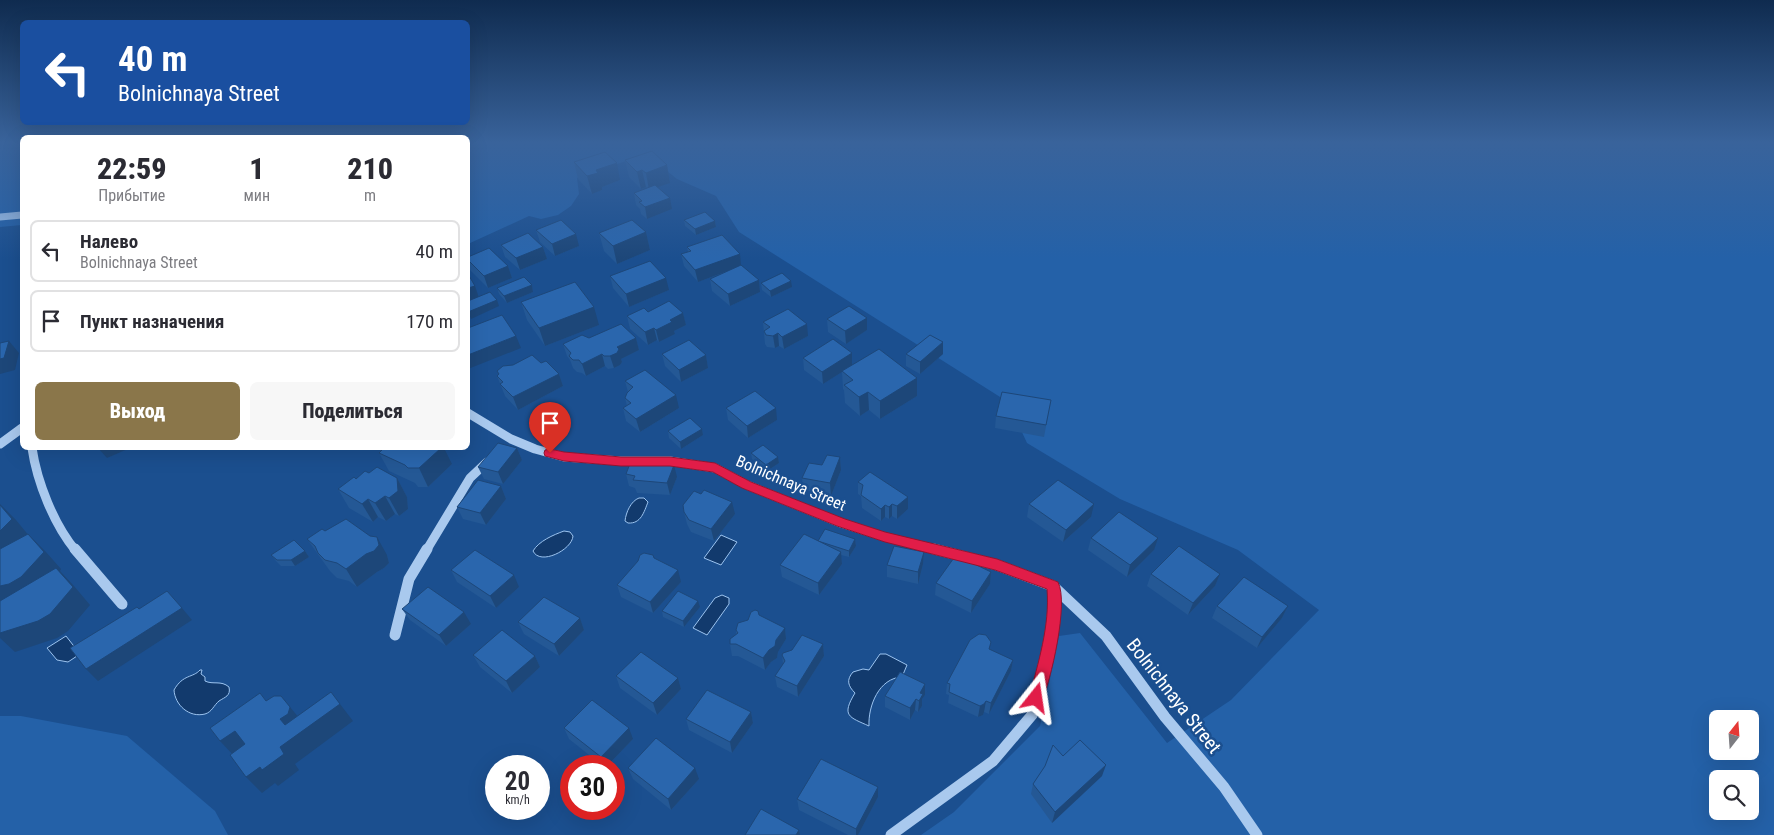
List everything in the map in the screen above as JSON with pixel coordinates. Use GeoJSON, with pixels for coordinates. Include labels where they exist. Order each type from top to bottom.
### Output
{"type":"FeatureCollection","features":[{"type":"Feature","properties":{"kind":"street"},"geometry":{"type":"LineString","coordinates":[[0,216],[20,215]]}},
{"type":"Feature","properties":{"kind":"street","name":"Bolnichnaya Street"},"geometry":{"type":"LineString","coordinates":[[470,415],[504,445],[535,449],[564,457],[621,461],[670,461],[715,468],[746,485],[841,523],[885,537],[997,565],[1053,586],[1106,636],[1165,717],[1224,787],[1257,835]]}},
{"type":"Feature","properties":{"kind":"street"},"geometry":{"type":"LineString","coordinates":[[0,444],[20,429]]}},
{"type":"Feature","properties":{"kind":"street"},"geometry":{"type":"LineString","coordinates":[[395,635],[410,579],[470,478],[504,445]]}},
{"type":"Feature","properties":{"kind":"street"},"geometry":{"type":"LineString","coordinates":[[32,450],[35,468],[63,535],[122,604]]}},
{"type":"Feature","properties":{"kind":"street"},"geometry":{"type":"LineString","coordinates":[[891,835],[993,761],[1032,715],[1050,646],[1055,605],[1053,586]]}},
{"type":"Feature","properties":{"kind":"shaded area"},"geometry":{"type":"Polygon","coordinates":[[[0,181],[20,181],[20,225],[0,227],[0,181]]]}},
{"type":"Feature","properties":{"kind":"shaded area"},"geometry":{"type":"Polygon","coordinates":[[[470,181],[577,181],[579,194],[571,206],[558,215],[541,219],[529,216],[470,243],[470,181]]]}},
{"type":"Feature","properties":{"kind":"shaded area"},"geometry":{"type":"Polygon","coordinates":[[[682,181],[1774,181],[1774,835],[921,835],[954,812],[1040,726],[1059,636],[1080,633],[1167,743],[1231,700],[1319,610],[1238,550],[1120,499],[1027,443],[1008,402],[739,232],[716,196],[682,181]]]}},
{"type":"Feature","properties":{"kind":"shaded area"},"geometry":{"type":"Polygon","coordinates":[[[639,498],[644,498],[648,502],[645,510],[636,522],[628,523],[625,521],[631,504],[639,498]]]}},
{"type":"Feature","properties":{"kind":"shaded area"},"geometry":{"type":"Polygon","coordinates":[[[564,531],[570,532],[573,536],[562,551],[548,557],[542,557],[533,551],[543,541],[564,531]]]}},
{"type":"Feature","properties":{"kind":"shaded area"},"geometry":{"type":"Polygon","coordinates":[[[721,535],[737,542],[721,565],[704,558],[721,535]]]}},
{"type":"Feature","properties":{"kind":"shaded area"},"geometry":{"type":"Polygon","coordinates":[[[722,595],[729,598],[729,604],[707,635],[693,628],[715,598],[722,595]]]}},
{"type":"Feature","properties":{"kind":"shaded area"},"geometry":{"type":"Polygon","coordinates":[[[66,636],[80,654],[68,662],[57,660],[47,648],[66,636]]]}},
{"type":"Feature","properties":{"kind":"shaded area"},"geometry":{"type":"Polygon","coordinates":[[[880,654],[886,654],[907,665],[902,677],[887,682],[876,694],[869,718],[869,726],[849,715],[848,707],[855,693],[849,685],[849,680],[853,672],[863,669],[869,670],[880,654]]]}},
{"type":"Feature","properties":{"kind":"shaded area"},"geometry":{"type":"Polygon","coordinates":[[[202,670],[201,674],[205,677],[205,681],[226,685],[229,687],[229,692],[209,712],[199,715],[188,712],[180,705],[174,690],[181,681],[202,670]]]}},
{"type":"Feature","properties":{"kind":"shaded area"},"geometry":{"type":"Polygon","coordinates":[[[0,716],[21,716],[127,736],[215,811],[228,835],[0,835],[0,716]]]}},
{"type":"Feature","properties":{"kind":"building"},"geometry":{"type":"Polygon","coordinates":[[[655,185],[670,198],[645,207],[639,202],[642,201],[634,193],[655,185]]]}},
{"type":"Feature","properties":{"kind":"building"},"geometry":{"type":"Polygon","coordinates":[[[705,212],[715,221],[695,229],[684,220],[705,212]]]}},
{"type":"Feature","properties":{"kind":"building"},"geometry":{"type":"Polygon","coordinates":[[[561,220],[576,234],[552,244],[536,230],[561,220]]]}},
{"type":"Feature","properties":{"kind":"building"},"geometry":{"type":"Polygon","coordinates":[[[632,220],[646,232],[613,246],[599,233],[632,220]]]}},
{"type":"Feature","properties":{"kind":"building"},"geometry":{"type":"Polygon","coordinates":[[[528,233],[543,247],[516,258],[501,245],[528,233]]]}},
{"type":"Feature","properties":{"kind":"building"},"geometry":{"type":"Polygon","coordinates":[[[722,235],[740,254],[695,270],[681,254],[691,251],[687,247],[722,235]]]}},
{"type":"Feature","properties":{"kind":"building"},"geometry":{"type":"Polygon","coordinates":[[[489,248],[508,266],[484,276],[470,262],[470,256],[489,248]]]}},
{"type":"Feature","properties":{"kind":"building"},"geometry":{"type":"Polygon","coordinates":[[[650,261],[666,278],[626,294],[610,276],[650,261]]]}},
{"type":"Feature","properties":{"kind":"building"},"geometry":{"type":"Polygon","coordinates":[[[741,265],[759,280],[728,294],[710,279],[741,265]]]}},
{"type":"Feature","properties":{"kind":"building"},"geometry":{"type":"Polygon","coordinates":[[[782,273],[791,281],[770,291],[761,283],[782,273]]]}},
{"type":"Feature","properties":{"kind":"building"},"geometry":{"type":"Polygon","coordinates":[[[470,277],[475,286],[470,287],[470,277]]]}},
{"type":"Feature","properties":{"kind":"building"},"geometry":{"type":"Polygon","coordinates":[[[524,277],[532,285],[504,296],[497,288],[524,277]]]}},
{"type":"Feature","properties":{"kind":"building"},"geometry":{"type":"Polygon","coordinates":[[[575,282],[594,307],[539,328],[521,302],[575,282]]]}},
{"type":"Feature","properties":{"kind":"building"},"geometry":{"type":"Polygon","coordinates":[[[490,292],[497,300],[470,311],[470,300],[490,292]]]}},
{"type":"Feature","properties":{"kind":"building"},"geometry":{"type":"Polygon","coordinates":[[[669,301],[683,313],[670,320],[672,322],[656,330],[654,328],[645,332],[627,316],[644,308],[648,312],[669,301]]]}},
{"type":"Feature","properties":{"kind":"building"},"geometry":{"type":"Polygon","coordinates":[[[849,306],[867,318],[845,331],[827,319],[849,306]]]}},
{"type":"Feature","properties":{"kind":"building"},"geometry":{"type":"Polygon","coordinates":[[[788,309],[807,324],[782,337],[778,333],[773,336],[766,335],[764,331],[770,327],[763,322],[788,309]]]}},
{"type":"Feature","properties":{"kind":"building"},"geometry":{"type":"Polygon","coordinates":[[[502,315],[516,336],[470,354],[470,327],[502,315]]]}},
{"type":"Feature","properties":{"kind":"building"},"geometry":{"type":"Polygon","coordinates":[[[621,324],[636,338],[617,347],[619,349],[617,353],[610,356],[602,354],[582,364],[579,360],[573,360],[569,356],[571,353],[563,344],[582,335],[589,338],[621,324]]]}},
{"type":"Feature","properties":{"kind":"building"},"geometry":{"type":"Polygon","coordinates":[[[930,335],[943,342],[920,362],[906,354],[930,335]]]}},
{"type":"Feature","properties":{"kind":"building"},"geometry":{"type":"Polygon","coordinates":[[[833,339],[852,353],[822,372],[803,358],[833,339]]]}},
{"type":"Feature","properties":{"kind":"building"},"geometry":{"type":"Polygon","coordinates":[[[689,340],[706,355],[679,370],[662,354],[689,340]]]}},
{"type":"Feature","properties":{"kind":"building"},"geometry":{"type":"Polygon","coordinates":[[[9,341],[4,358],[0,359],[0,343],[9,341]]]}},
{"type":"Feature","properties":{"kind":"building"},"geometry":{"type":"Polygon","coordinates":[[[879,349],[917,378],[880,401],[868,392],[859,397],[844,385],[853,380],[842,371],[879,349]]]}},
{"type":"Feature","properties":{"kind":"building"},"geometry":{"type":"Polygon","coordinates":[[[532,355],[541,363],[546,361],[559,374],[513,397],[500,384],[503,382],[497,376],[499,374],[497,371],[503,366],[513,365],[532,355]]]}},
{"type":"Feature","properties":{"kind":"building"},"geometry":{"type":"Polygon","coordinates":[[[645,370],[676,395],[636,419],[623,408],[631,403],[625,398],[633,387],[625,381],[645,370]]]}},
{"type":"Feature","properties":{"kind":"building"},"geometry":{"type":"Polygon","coordinates":[[[755,391],[776,408],[747,426],[726,408],[755,391]]]}},
{"type":"Feature","properties":{"kind":"building"},"geometry":{"type":"Polygon","coordinates":[[[1002,392],[1051,400],[1046,425],[996,416],[1002,392]]]}},
{"type":"Feature","properties":{"kind":"building"},"geometry":{"type":"Polygon","coordinates":[[[690,418],[702,429],[680,442],[668,431],[690,418]]]}},
{"type":"Feature","properties":{"kind":"building"},"geometry":{"type":"Polygon","coordinates":[[[498,443],[517,448],[498,472],[478,467],[498,443]]]}},
{"type":"Feature","properties":{"kind":"building"},"geometry":{"type":"Polygon","coordinates":[[[763,445],[778,457],[766,465],[751,453],[763,445]]]}},
{"type":"Feature","properties":{"kind":"building"},"geometry":{"type":"Polygon","coordinates":[[[382,450],[439,450],[419,468],[408,468],[379,453],[382,450]]]}},
{"type":"Feature","properties":{"kind":"building"},"geometry":{"type":"Polygon","coordinates":[[[827,455],[840,457],[830,483],[802,478],[809,463],[822,465],[827,455]]]}},
{"type":"Feature","properties":{"kind":"building"},"geometry":{"type":"Polygon","coordinates":[[[631,461],[674,465],[667,483],[633,480],[635,476],[626,474],[631,461]]]}},
{"type":"Feature","properties":{"kind":"building"},"geometry":{"type":"Polygon","coordinates":[[[377,467],[397,478],[398,491],[389,498],[385,496],[375,503],[368,499],[362,504],[338,489],[354,477],[356,479],[365,471],[369,473],[377,467]]]}},
{"type":"Feature","properties":{"kind":"building"},"geometry":{"type":"Polygon","coordinates":[[[870,472],[908,497],[897,506],[892,504],[889,507],[885,505],[881,509],[861,495],[863,485],[858,482],[870,472]]]}},
{"type":"Feature","properties":{"kind":"building"},"geometry":{"type":"Polygon","coordinates":[[[478,480],[501,486],[480,513],[457,507],[478,480]]]}},
{"type":"Feature","properties":{"kind":"building"},"geometry":{"type":"Polygon","coordinates":[[[1058,480],[1094,504],[1066,530],[1029,504],[1058,480]]]}},
{"type":"Feature","properties":{"kind":"building"},"geometry":{"type":"Polygon","coordinates":[[[704,490],[732,502],[711,529],[689,520],[684,512],[683,505],[694,491],[701,494],[704,490]]]}},
{"type":"Feature","properties":{"kind":"building"},"geometry":{"type":"Polygon","coordinates":[[[0,505],[12,519],[0,531],[0,505]]]}},
{"type":"Feature","properties":{"kind":"building"},"geometry":{"type":"Polygon","coordinates":[[[1119,512],[1158,538],[1130,565],[1091,538],[1119,512]]]}},
{"type":"Feature","properties":{"kind":"building"},"geometry":{"type":"Polygon","coordinates":[[[346,519],[370,536],[377,537],[379,545],[374,551],[366,554],[346,569],[337,563],[325,560],[318,553],[315,546],[307,539],[322,529],[325,531],[346,519]]]}},
{"type":"Feature","properties":{"kind":"building"},"geometry":{"type":"Polygon","coordinates":[[[825,529],[855,539],[849,551],[818,541],[825,529]]]}},
{"type":"Feature","properties":{"kind":"building"},"geometry":{"type":"Polygon","coordinates":[[[28,534],[44,552],[21,577],[9,584],[0,586],[0,549],[28,534]]]}},
{"type":"Feature","properties":{"kind":"building"},"geometry":{"type":"Polygon","coordinates":[[[804,534],[841,552],[818,583],[780,565],[804,534]]]}},
{"type":"Feature","properties":{"kind":"building"},"geometry":{"type":"Polygon","coordinates":[[[294,540],[305,551],[291,560],[277,560],[271,555],[294,540]]]}},
{"type":"Feature","properties":{"kind":"building"},"geometry":{"type":"Polygon","coordinates":[[[894,546],[924,552],[918,572],[887,565],[894,546]]]}},
{"type":"Feature","properties":{"kind":"building"},"geometry":{"type":"Polygon","coordinates":[[[1179,546],[1220,574],[1193,603],[1151,574],[1179,546]]]}},
{"type":"Feature","properties":{"kind":"building"},"geometry":{"type":"Polygon","coordinates":[[[475,550],[514,575],[490,596],[451,570],[475,550]]]}},
{"type":"Feature","properties":{"kind":"building"},"geometry":{"type":"Polygon","coordinates":[[[644,553],[653,555],[654,558],[678,570],[650,602],[617,585],[638,561],[640,555],[644,553]]]}},
{"type":"Feature","properties":{"kind":"building"},"geometry":{"type":"Polygon","coordinates":[[[956,555],[991,572],[972,601],[936,583],[956,555]]]}},
{"type":"Feature","properties":{"kind":"building"},"geometry":{"type":"Polygon","coordinates":[[[56,568],[73,587],[50,614],[38,621],[0,633],[0,601],[56,568]]]}},
{"type":"Feature","properties":{"kind":"building"},"geometry":{"type":"Polygon","coordinates":[[[1244,577],[1288,606],[1262,637],[1217,606],[1244,577]]]}},
{"type":"Feature","properties":{"kind":"building"},"geometry":{"type":"Polygon","coordinates":[[[428,587],[464,612],[439,635],[402,609],[428,587]]]}},
{"type":"Feature","properties":{"kind":"building"},"geometry":{"type":"Polygon","coordinates":[[[167,591],[182,608],[86,669],[70,648],[137,607],[139,609],[167,591]]]}},
{"type":"Feature","properties":{"kind":"building"},"geometry":{"type":"Polygon","coordinates":[[[678,591],[698,601],[683,621],[662,611],[678,591]]]}},
{"type":"Feature","properties":{"kind":"building"},"geometry":{"type":"Polygon","coordinates":[[[544,597],[580,618],[554,644],[518,622],[544,597]]]}},
{"type":"Feature","properties":{"kind":"building"},"geometry":{"type":"Polygon","coordinates":[[[758,611],[759,615],[785,628],[776,640],[775,646],[763,658],[736,644],[730,644],[730,639],[738,633],[736,630],[738,623],[748,620],[751,612],[758,611]]]}},
{"type":"Feature","properties":{"kind":"building"},"geometry":{"type":"Polygon","coordinates":[[[502,630],[535,656],[506,681],[473,655],[502,630]]]}},
{"type":"Feature","properties":{"kind":"building"},"geometry":{"type":"Polygon","coordinates":[[[979,634],[986,635],[991,642],[989,649],[1013,660],[991,703],[986,701],[980,706],[949,692],[950,684],[947,683],[970,640],[979,634]]]}},
{"type":"Feature","properties":{"kind":"building"},"geometry":{"type":"Polygon","coordinates":[[[802,635],[823,644],[797,686],[775,676],[785,661],[783,653],[792,650],[802,635]]]}},
{"type":"Feature","properties":{"kind":"building"},"geometry":{"type":"Polygon","coordinates":[[[641,652],[678,678],[653,703],[616,676],[641,652]]]}},
{"type":"Feature","properties":{"kind":"building"},"geometry":{"type":"Polygon","coordinates":[[[900,672],[925,684],[920,693],[923,694],[919,701],[916,699],[910,708],[885,696],[900,672]]]}},
{"type":"Feature","properties":{"kind":"building"},"geometry":{"type":"Polygon","coordinates":[[[707,690],[751,712],[730,742],[686,719],[707,690]]]}},
{"type":"Feature","properties":{"kind":"building"},"geometry":{"type":"Polygon","coordinates":[[[331,692],[340,704],[280,747],[284,754],[262,770],[260,767],[246,777],[230,755],[245,744],[235,731],[220,741],[210,728],[260,693],[266,701],[274,696],[281,696],[290,707],[288,714],[280,719],[285,725],[331,692]]]}},
{"type":"Feature","properties":{"kind":"building"},"geometry":{"type":"Polygon","coordinates":[[[592,700],[629,728],[603,755],[598,755],[564,728],[592,700]]]}},
{"type":"Feature","properties":{"kind":"building"},"geometry":{"type":"Polygon","coordinates":[[[656,738],[695,768],[668,799],[628,768],[656,738]]]}},
{"type":"Feature","properties":{"kind":"building"},"geometry":{"type":"Polygon","coordinates":[[[1080,740],[1106,765],[1055,812],[1033,784],[1045,766],[1053,745],[1063,756],[1080,740]]]}},
{"type":"Feature","properties":{"kind":"building"},"geometry":{"type":"Polygon","coordinates":[[[821,759],[878,787],[856,829],[797,799],[821,759]]]}},
{"type":"Feature","properties":{"kind":"building"},"geometry":{"type":"Polygon","coordinates":[[[761,809],[799,830],[796,835],[745,835],[761,809]]]}},
{"type":"Feature","properties":{"kind":"route"},"geometry":{"type":"LineString","coordinates":[[550,453],[564,457],[701,464],[715,468],[746,485],[841,523],[885,537],[997,565],[1053,586],[1055,605],[1050,646],[1036,698]]}}]}
